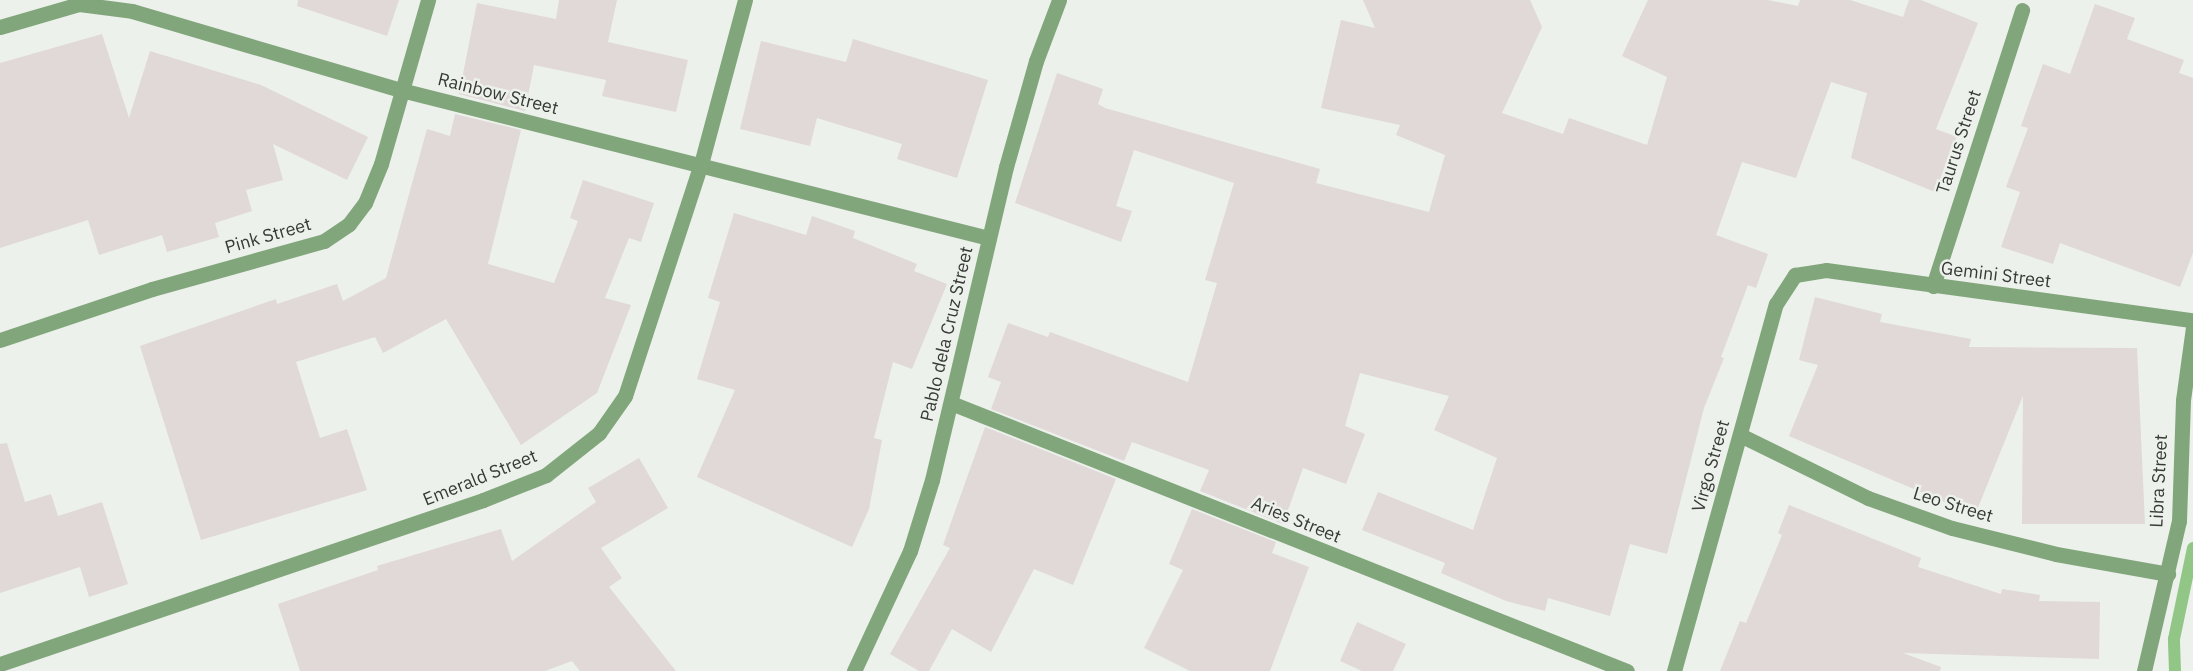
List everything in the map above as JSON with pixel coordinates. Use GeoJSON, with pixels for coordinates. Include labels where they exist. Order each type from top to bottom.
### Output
{"type":"FeatureCollection","features":[{"type":"Feature","properties":{"kind":"street","name":"Pink Street"},"geometry":{"type":"LineString","coordinates":[[0,339],[152,289],[324,241],[349,224],[365,202],[381,164],[428,0]]}},
{"type":"Feature","properties":{"kind":"street","name":"Emerald Street"},"geometry":{"type":"LineString","coordinates":[[0,664],[296,566],[546,476],[599,433],[625,396],[701,164],[745,0]]}},
{"type":"Feature","properties":{"kind":"street","name":"Pablo dela Cruz Street"},"geometry":{"type":"LineString","coordinates":[[855,671],[910,551],[951,402],[989,238],[1036,61],[1059,0]]}},
{"type":"Feature","properties":{"kind":"street","name":"Rainbow Street"},"geometry":{"type":"LineString","coordinates":[[0,27],[54,8],[105,5],[401,90],[989,238]]}},
{"type":"Feature","properties":{"kind":"street","name":"Taurus Street"},"geometry":{"type":"LineString","coordinates":[[1933,286],[2022,10]]}},
{"type":"Feature","properties":{"kind":"street","name":"Gemini Street"},"geometry":{"type":"LineString","coordinates":[[1796,276],[1826,270],[2193,320]]}},
{"type":"Feature","properties":{"kind":"street","name":"Virgo Street"},"geometry":{"type":"LineString","coordinates":[[1674,671],[1776,304],[1796,276]]}},
{"type":"Feature","properties":{"kind":"street","name":"Libra Street"},"geometry":{"type":"LineString","coordinates":[[2144,671],[2179,521],[2183,400],[2193,327]]}},
{"type":"Feature","properties":{"kind":"street","name":"Aries Street"},"geometry":{"type":"LineString","coordinates":[[951,402],[1627,671]]}},
{"type":"Feature","properties":{"kind":"street","name":"Leo Street"},"geometry":{"type":"LineString","coordinates":[[1740,435],[1868,498],[1952,528],[2056,554],[2168,574]]}},
{"type":"Feature","properties":{"kind":"building"},"geometry":{"type":"Polygon","coordinates":[[[298,0],[399,0],[387,36],[297,6],[298,0]]]}},
{"type":"Feature","properties":{"kind":"building"},"geometry":{"type":"Polygon","coordinates":[[[559,0],[617,0],[608,42],[688,60],[676,112],[602,96],[606,80],[534,65],[525,111],[459,94],[477,3],[556,19],[559,0]]]}},
{"type":"Feature","properties":{"kind":"building"},"geometry":{"type":"Polygon","coordinates":[[[1363,0],[1530,0],[1542,27],[1502,113],[1563,134],[1569,118],[1647,145],[1667,77],[1622,56],[1648,0],[1768,0],[1798,6],[1800,0],[1850,0],[1903,17],[1909,0],[1921,0],[1978,23],[1936,129],[1957,137],[1935,192],[1851,158],[1867,93],[1831,82],[1796,178],[1742,162],[1716,235],[1768,254],[1756,288],[1748,285],[1721,357],[1724,358],[1704,408],[1667,554],[1630,544],[1610,616],[1548,598],[1545,611],[1506,601],[1441,573],[1445,563],[1362,530],[1378,492],[1473,530],[1497,458],[1434,430],[1449,396],[1360,373],[1345,426],[1365,434],[1346,484],[1303,468],[1283,524],[1200,491],[1209,470],[1132,442],[1124,461],[991,409],[1001,382],[988,377],[1008,323],[1048,337],[1050,332],[1188,382],[1217,283],[1205,280],[1234,183],[1134,150],[1116,206],[1132,211],[1121,242],[1015,203],[1057,73],[1103,89],[1098,104],[1105,108],[1320,169],[1316,183],[1429,212],[1445,155],[1396,135],[1400,125],[1321,108],[1341,20],[1375,28],[1363,0]]]}},
{"type":"Feature","properties":{"kind":"building"},"geometry":{"type":"Polygon","coordinates":[[[2095,4],[2135,18],[2127,39],[2184,60],[2179,73],[2193,78],[2193,253],[2180,287],[2060,243],[2053,264],[2001,247],[2020,192],[2006,187],[2028,128],[2021,126],[2043,64],[2070,74],[2095,4]]]}},
{"type":"Feature","properties":{"kind":"building"},"geometry":{"type":"Polygon","coordinates":[[[102,34],[129,118],[150,51],[261,85],[368,137],[347,180],[273,144],[283,180],[246,190],[252,211],[215,223],[219,237],[167,252],[162,235],[99,255],[88,220],[0,248],[0,63],[102,34]]]}},
{"type":"Feature","properties":{"kind":"building"},"geometry":{"type":"Polygon","coordinates":[[[853,39],[988,80],[957,178],[897,159],[902,144],[817,118],[810,146],[740,129],[761,41],[846,62],[853,39]]]}},
{"type":"Feature","properties":{"kind":"building"},"geometry":{"type":"Polygon","coordinates":[[[455,114],[521,130],[488,264],[554,283],[578,221],[570,218],[583,180],[654,203],[641,242],[629,238],[605,298],[631,305],[597,393],[521,445],[446,319],[383,353],[375,337],[296,362],[320,438],[347,429],[367,490],[201,540],[140,346],[276,299],[277,304],[337,284],[343,301],[386,278],[427,129],[450,136],[455,114]]]}},
{"type":"Feature","properties":{"kind":"building"},"geometry":{"type":"Polygon","coordinates":[[[734,213],[806,235],[812,216],[855,231],[853,238],[917,264],[914,271],[947,284],[912,369],[893,362],[874,438],[882,440],[869,509],[852,547],[697,477],[735,390],[697,379],[720,302],[708,298],[734,213]]]}},
{"type":"Feature","properties":{"kind":"building"},"geometry":{"type":"Polygon","coordinates":[[[1815,297],[1882,314],[1880,322],[1971,339],[1969,347],[2137,348],[2145,524],[2022,524],[2023,396],[1975,515],[1789,436],[1818,365],[1799,360],[1815,297]]]}},
{"type":"Feature","properties":{"kind":"building"},"geometry":{"type":"Polygon","coordinates":[[[985,427],[1116,479],[1073,585],[1034,569],[991,652],[952,629],[929,671],[919,671],[890,654],[950,548],[943,545],[985,427]]]}},
{"type":"Feature","properties":{"kind":"building"},"geometry":{"type":"Polygon","coordinates":[[[7,443],[25,502],[51,494],[58,516],[102,502],[128,584],[89,597],[80,567],[0,593],[0,444],[7,443]]]}},
{"type":"Feature","properties":{"kind":"building"},"geometry":{"type":"Polygon","coordinates":[[[639,458],[668,508],[601,548],[622,578],[609,587],[676,671],[580,671],[572,661],[545,671],[300,671],[278,604],[378,570],[377,566],[501,529],[512,561],[596,502],[588,488],[639,458]]]}},
{"type":"Feature","properties":{"kind":"building"},"geometry":{"type":"Polygon","coordinates":[[[1789,505],[1921,558],[1918,567],[2001,594],[2002,589],[2040,595],[2039,601],[2100,602],[2099,659],[1903,653],[1941,667],[1940,671],[1720,671],[1740,621],[1746,623],[1782,535],[1778,533],[1789,505]]]}},
{"type":"Feature","properties":{"kind":"building"},"geometry":{"type":"Polygon","coordinates":[[[1192,509],[1276,542],[1272,553],[1309,567],[1270,671],[1190,671],[1144,648],[1183,570],[1169,564],[1192,509]]]}},
{"type":"Feature","properties":{"kind":"building"},"geometry":{"type":"Polygon","coordinates":[[[1357,622],[1406,644],[1393,671],[1362,671],[1340,661],[1357,622]]]}},
{"type":"Feature","properties":{"kind":"waterway"},"geometry":{"type":"LineString","coordinates":[[2175,671],[2174,639],[2193,548]]}}]}
